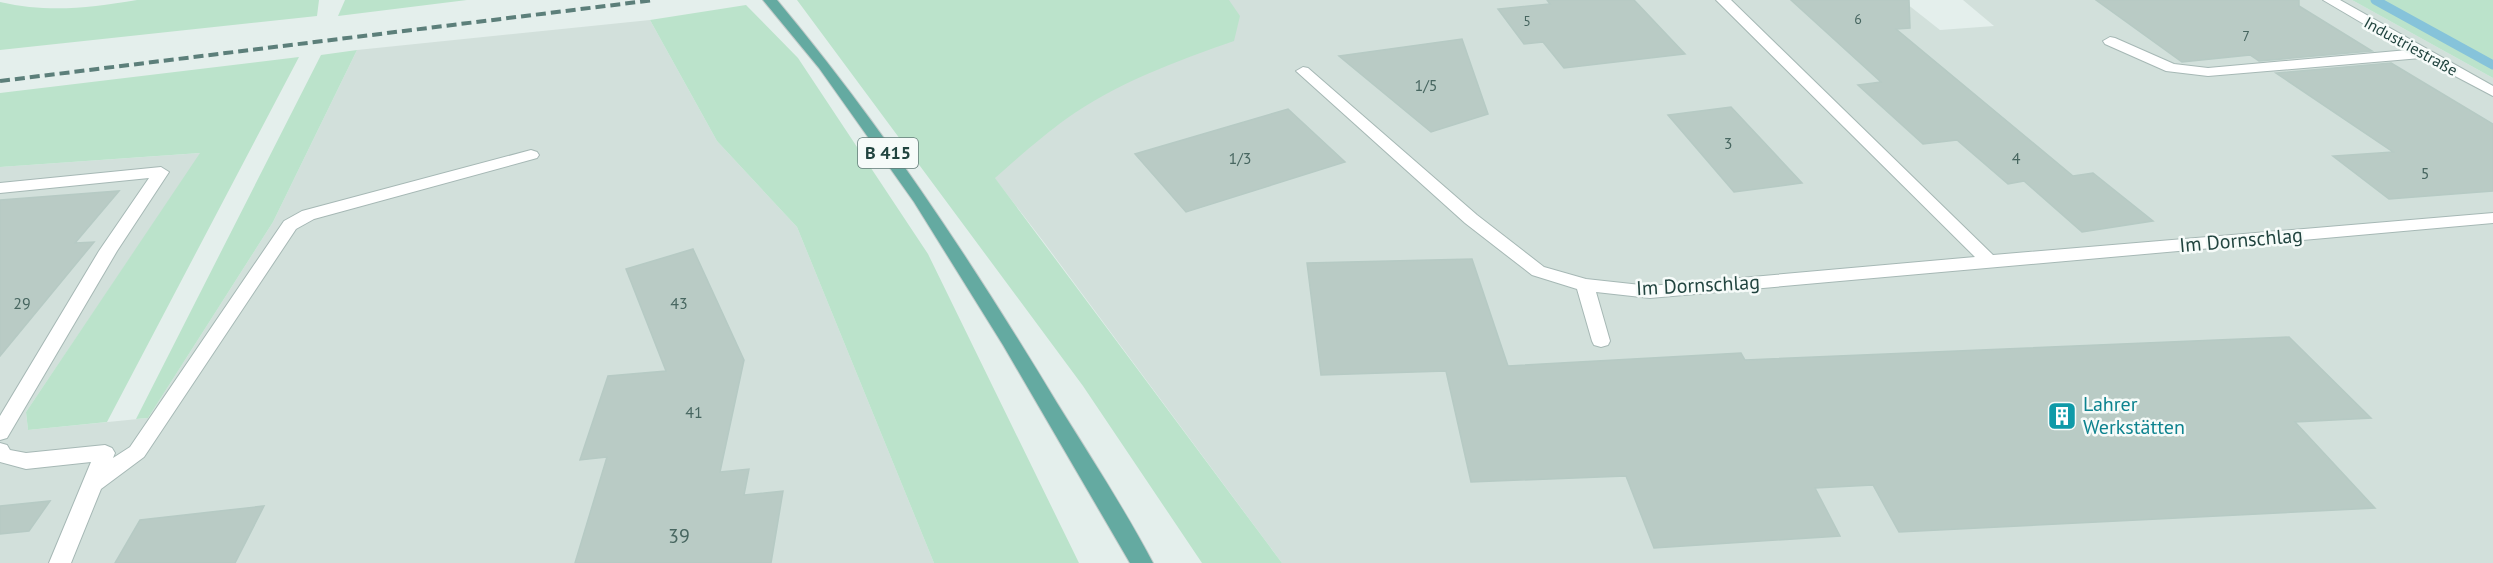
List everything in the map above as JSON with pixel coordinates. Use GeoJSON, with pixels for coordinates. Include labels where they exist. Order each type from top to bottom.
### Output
{"type":"FeatureCollection","features":[{"type":"Feature","properties":{"kind":"main road","name":"B 415"},"geometry":{"type":"LineString","coordinates":[[770,0],[791,24],[887,151],[978,288],[1142,563]]}},
{"type":"Feature","properties":{"kind":"street"},"geometry":{"type":"LineString","coordinates":[[1723,0],[1989,261]]}},
{"type":"Feature","properties":{"kind":"street","name":"Industriestraße"},"geometry":{"type":"LineString","coordinates":[[2330,0],[2493,92]]}},
{"type":"Feature","properties":{"kind":"street"},"geometry":{"type":"LineString","coordinates":[[2110,42],[2171,68],[2208,72],[2424,53]]}},
{"type":"Feature","properties":{"kind":"street","name":"Im Dornschlag"},"geometry":{"type":"LineString","coordinates":[[1303,71],[1471,219],[1538,271],[1585,285],[1650,292],[2493,218]]}},
{"type":"Feature","properties":{"kind":"street"},"geometry":{"type":"LineString","coordinates":[[94,483],[137,452],[290,225],[308,215],[531,155]]}},
{"type":"Feature","properties":{"kind":"street"},"geometry":{"type":"LineString","coordinates":[[0,188],[161,172],[108,251],[0,433]]}},
{"type":"Feature","properties":{"kind":"street"},"geometry":{"type":"LineString","coordinates":[[1585,285],[1601,341]]}},
{"type":"Feature","properties":{"kind":"street"},"geometry":{"type":"LineString","coordinates":[[0,450],[1,455],[26,460],[105,453],[60,563]]}},
{"type":"Feature","properties":{"kind":"shaded area"},"geometry":{"type":"Polygon","coordinates":[[[893,0],[1902,0],[1940,30],[1994,26],[1963,0],[2352,0],[2493,78],[2493,563],[1282,563],[1043,241],[861,4],[893,0]]]}},
{"type":"Feature","properties":{"kind":"shaded area"},"geometry":{"type":"Polygon","coordinates":[[[650,20],[717,141],[797,227],[934,563],[0,563],[0,167],[201,153],[26,412],[28,430],[148,418],[273,222],[357,50],[650,20]]]}},
{"type":"Feature","properties":{"kind":"green space"},"geometry":{"type":"Polygon","coordinates":[[[137,0],[319,0],[317,16],[0,50],[0,2],[35,7],[68,8],[137,0]]]}},
{"type":"Feature","properties":{"kind":"green space"},"geometry":{"type":"Polygon","coordinates":[[[345,0],[467,0],[338,16],[345,0]]]}},
{"type":"Feature","properties":{"kind":"green space"},"geometry":{"type":"Polygon","coordinates":[[[797,0],[1229,0],[1240,16],[1234,41],[1169,65],[1105,94],[1057,125],[995,178],[1282,563],[1202,563],[1083,386],[797,0]]]}},
{"type":"Feature","properties":{"kind":"green space"},"geometry":{"type":"Polygon","coordinates":[[[2352,0],[2493,0],[2493,78],[2352,0]]]}},
{"type":"Feature","properties":{"kind":"green space"},"geometry":{"type":"Polygon","coordinates":[[[746,5],[798,58],[928,254],[1079,563],[934,563],[797,227],[717,141],[650,20],[746,5]]]}},
{"type":"Feature","properties":{"kind":"green space"},"geometry":{"type":"Polygon","coordinates":[[[357,50],[273,222],[148,418],[136,419],[321,55],[357,50]]]}},
{"type":"Feature","properties":{"kind":"green space"},"geometry":{"type":"Polygon","coordinates":[[[299,57],[107,422],[28,430],[26,412],[200,153],[0,167],[0,93],[299,57]]]}},
{"type":"Feature","properties":{"kind":"building"},"geometry":{"type":"Polygon","coordinates":[[[1547,0],[1634,0],[1685,54],[1564,68],[1543,42],[1524,44],[1498,9],[1550,4],[1547,0]]]}},
{"type":"Feature","properties":{"kind":"building"},"geometry":{"type":"Polygon","coordinates":[[[1791,0],[1909,0],[1910,28],[1896,29],[2073,176],[2093,173],[2153,221],[2082,232],[2024,181],[2008,184],[1957,140],[1923,144],[1858,85],[1881,82],[1791,0]]]}},
{"type":"Feature","properties":{"kind":"building"},"geometry":{"type":"Polygon","coordinates":[[[2096,0],[2299,0],[2299,6],[2372,51],[2259,61],[2250,55],[2182,62],[2096,0]]]}},
{"type":"Feature","properties":{"kind":"building"},"geometry":{"type":"Polygon","coordinates":[[[1462,39],[1488,114],[1431,132],[1339,56],[1462,39]]]}},
{"type":"Feature","properties":{"kind":"building"},"geometry":{"type":"Polygon","coordinates":[[[2391,63],[2493,124],[2493,191],[2389,199],[2333,156],[2393,152],[2276,73],[2391,63]]]}},
{"type":"Feature","properties":{"kind":"building"},"geometry":{"type":"Polygon","coordinates":[[[1731,107],[1802,183],[1734,192],[1668,115],[1731,107]]]}},
{"type":"Feature","properties":{"kind":"building"},"geometry":{"type":"Polygon","coordinates":[[[1288,109],[1345,162],[1186,212],[1135,154],[1288,109]]]}},
{"type":"Feature","properties":{"kind":"building"},"geometry":{"type":"Polygon","coordinates":[[[119,191],[75,243],[94,242],[0,356],[0,200],[119,191]]]}},
{"type":"Feature","properties":{"kind":"building"},"geometry":{"type":"Polygon","coordinates":[[[693,249],[744,360],[720,472],[749,469],[744,495],[783,491],[771,563],[575,563],[607,457],[580,460],[608,376],[666,371],[626,269],[693,249]]]}},
{"type":"Feature","properties":{"kind":"building","name":"Lahrer Werkstätten"},"geometry":{"type":"Polygon","coordinates":[[[1472,259],[1508,366],[1741,353],[1745,360],[2289,337],[2371,418],[2295,422],[2375,508],[1899,532],[1873,485],[1815,488],[1840,536],[1654,548],[1626,476],[1471,482],[1446,371],[1321,375],[1307,263],[1472,259]]]}},
{"type":"Feature","properties":{"kind":"building"},"geometry":{"type":"Polygon","coordinates":[[[50,501],[29,531],[0,534],[0,506],[50,501]]]}},
{"type":"Feature","properties":{"kind":"building"},"geometry":{"type":"Polygon","coordinates":[[[264,506],[235,563],[115,563],[140,520],[264,506]]]}},
{"type":"Feature","properties":{"kind":"waterway"},"geometry":{"type":"LineString","coordinates":[[2375,0],[2493,65]]}},
{"type":"Feature","properties":{"kind":"railway"},"geometry":{"type":"LineString","coordinates":[[0,81],[654,0]]}},
{"type":"Feature","properties":{"kind":"place","name":"Lahrer Werkstätten"},"geometry":{"type":"Point","coordinates":[2062,416]}}]}
